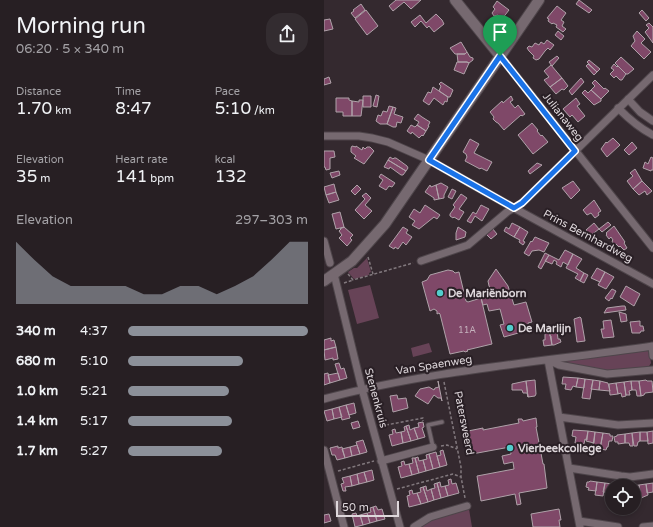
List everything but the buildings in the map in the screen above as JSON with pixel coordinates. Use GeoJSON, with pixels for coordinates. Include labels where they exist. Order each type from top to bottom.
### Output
{"type":"FeatureCollection","features":[{"type":"Feature","properties":{"kind":"street","name":"Julianaweg"},"geometry":{"type":"LineString","coordinates":[[455,0],[653,248]]}},
{"type":"Feature","properties":{"kind":"street"},"geometry":{"type":"LineString","coordinates":[[324,281],[343,268],[366,246],[385,224],[539,0]]}},
{"type":"Feature","properties":{"kind":"street"},"geometry":{"type":"LineString","coordinates":[[421,261],[468,245],[506,212],[522,203],[653,74]]}},
{"type":"Feature","properties":{"kind":"street"},"geometry":{"type":"LineString","coordinates":[[628,99],[640,112],[653,121]]}},
{"type":"Feature","properties":{"kind":"street"},"geometry":{"type":"LineString","coordinates":[[618,108],[633,124],[653,135]]}},
{"type":"Feature","properties":{"kind":"street","name":"Prins Bernhardweg"},"geometry":{"type":"LineString","coordinates":[[324,136],[359,136],[372,138],[388,142],[429,160],[653,284]]}},
{"type":"Feature","properties":{"kind":"street"},"geometry":{"type":"LineString","coordinates":[[324,241],[330,263]]}},
{"type":"Feature","properties":{"kind":"street","name":"Stenenkruis"},"geometry":{"type":"LineString","coordinates":[[334,274],[362,389],[400,527]]}},
{"type":"Feature","properties":{"kind":"street"},"geometry":{"type":"LineString","coordinates":[[652,346],[653,356]]}},
{"type":"Feature","properties":{"kind":"street","name":"Van Spaenweg"},"geometry":{"type":"LineString","coordinates":[[324,399],[362,389],[443,374],[652,346]]}},
{"type":"Feature","properties":{"kind":"street"},"geometry":{"type":"LineString","coordinates":[[548,360],[579,524],[618,527]]}},
{"type":"Feature","properties":{"kind":"street","name":"Van Spaenweg"},"geometry":{"type":"LineString","coordinates":[[548,360],[559,365],[607,374],[653,370]]}},
{"type":"Feature","properties":{"kind":"street"},"geometry":{"type":"LineString","coordinates":[[559,417],[618,425],[653,423]]}},
{"type":"Feature","properties":{"kind":"street"},"geometry":{"type":"LineString","coordinates":[[381,460],[434,447]]}},
{"type":"Feature","properties":{"kind":"street"},"geometry":{"type":"LineString","coordinates":[[324,450],[344,527]]}},
{"type":"Feature","properties":{"kind":"street"},"geometry":{"type":"LineString","coordinates":[[569,468],[630,477],[653,474]]}},
{"type":"Feature","properties":{"kind":"street"},"geometry":{"type":"LineString","coordinates":[[414,527],[430,517],[467,506]]}},
{"type":"Feature","properties":{"kind":"street"},"geometry":{"type":"LineString","coordinates":[[643,527],[653,526]]}},
{"type":"Feature","properties":{"kind":"lane"},"geometry":{"type":"LineString","coordinates":[[434,447],[428,425],[442,422]]}},
{"type":"Feature","properties":{"kind":"path"},"geometry":{"type":"LineString","coordinates":[[366,246],[373,274]]}},
{"type":"Feature","properties":{"kind":"path"},"geometry":{"type":"LineString","coordinates":[[343,268],[353,280],[421,261]]}},
{"type":"Feature","properties":{"kind":"path","name":"Patersweerd"},"geometry":{"type":"LineString","coordinates":[[443,374],[467,506]]}},
{"type":"Feature","properties":{"kind":"path"},"geometry":{"type":"LineString","coordinates":[[373,427],[423,418],[424,422],[428,425]]}},
{"type":"Feature","properties":{"kind":"path"},"geometry":{"type":"LineString","coordinates":[[434,447],[447,445],[457,449]]}},
{"type":"Feature","properties":{"kind":"path"},"geometry":{"type":"LineString","coordinates":[[330,473],[381,460]]}},
{"type":"Feature","properties":{"kind":"path"},"geometry":{"type":"LineString","coordinates":[[390,492],[452,474],[461,477]]}},
{"type":"Feature","properties":{"kind":"shaded area"},"geometry":{"type":"Polygon","coordinates":[[[367,258],[371,272],[369,275],[354,279],[348,272],[354,268],[357,268],[367,258]]]}},
{"type":"Feature","properties":{"kind":"shaded area"},"geometry":{"type":"Polygon","coordinates":[[[370,285],[379,318],[357,324],[348,290],[370,285]]]}},
{"type":"Feature","properties":{"kind":"shaded area"},"geometry":{"type":"Polygon","coordinates":[[[429,343],[432,352],[413,357],[411,348],[429,343]]]}},
{"type":"Feature","properties":{"kind":"shaded area"},"geometry":{"type":"Polygon","coordinates":[[[649,350],[651,363],[648,368],[608,371],[567,364],[566,361],[649,350]]]}},
{"type":"Feature","properties":{"kind":"shaded area"},"geometry":{"type":"Polygon","coordinates":[[[469,509],[472,527],[419,527],[431,520],[469,509]]]}},
{"type":"Feature","properties":{"kind":"place","name":"De Mariënborn"},"geometry":{"type":"Point","coordinates":[440,293]}},
{"type":"Feature","properties":{"kind":"place","name":"De Marlijn"},"geometry":{"type":"Point","coordinates":[510,328]}},
{"type":"Feature","properties":{"kind":"place","name":"Vierbeekcollege"},"geometry":{"type":"Point","coordinates":[510,448]}},
{"type":"Feature","properties":{"kind":"route"},"geometry":{"type":"LineString","coordinates":[[500,56],[575,151],[522,203],[514,208],[429,160],[500,56]]}}]}
